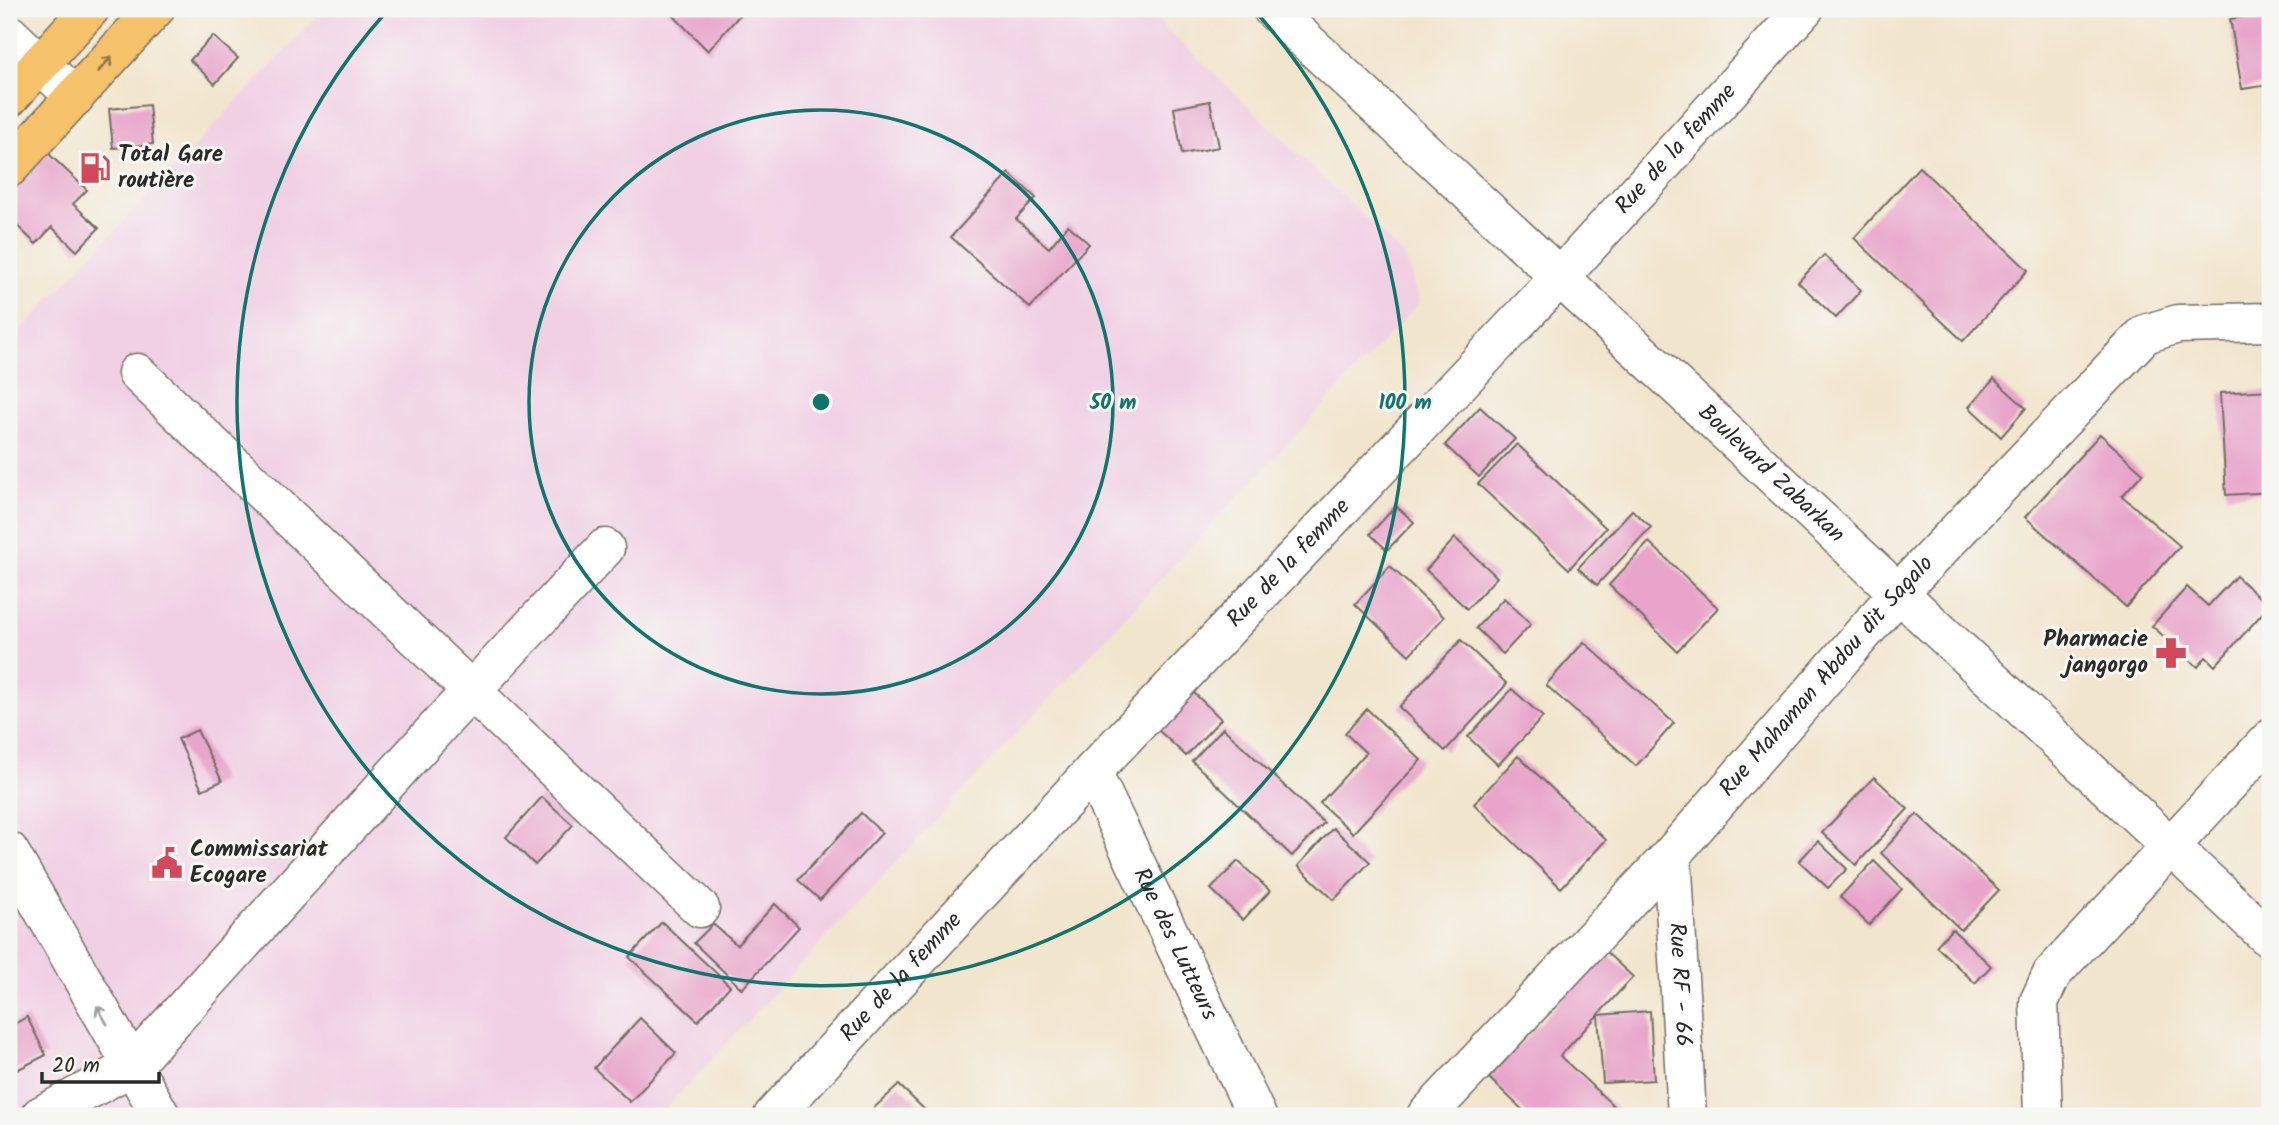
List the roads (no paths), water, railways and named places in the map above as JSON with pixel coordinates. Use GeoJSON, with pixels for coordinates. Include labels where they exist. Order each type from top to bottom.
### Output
{"type":"FeatureCollection","features":[{"type":"Feature","properties":{"kind":"main road"},"geometry":{"type":"LineString","coordinates":[[9,98],[90,9]]}},
{"type":"Feature","properties":{"kind":"main road"},"geometry":{"type":"LineString","coordinates":[[9,169],[155,9]]}},
{"type":"Feature","properties":{"kind":"street","name":"Boulevard Zabarkan"},"geometry":{"type":"LineString","coordinates":[[1272,9],[2270,939]]}},
{"type":"Feature","properties":{"kind":"street","name":"Rue de la femme"},"geometry":{"type":"LineString","coordinates":[[773,1116],[1092,772],[1560,277],[1804,9]]}},
{"type":"Feature","properties":{"kind":"street"},"geometry":{"type":"LineString","coordinates":[[9,34],[75,97]]}},
{"type":"Feature","properties":{"kind":"street","name":"Rue Mahaman Abdou dit Sagalo"},"geometry":{"type":"LineString","coordinates":[[1426,1116],[1672,854],[1899,592],[2145,334],[2178,324],[2270,322]]}},
{"type":"Feature","properties":{"kind":"street"},"geometry":{"type":"LineString","coordinates":[[137,373],[700,908]]}},
{"type":"Feature","properties":{"kind":"street"},"geometry":{"type":"LineString","coordinates":[[40,1116],[131,1067],[471,691],[605,548]]}},
{"type":"Feature","properties":{"kind":"street"},"geometry":{"type":"LineString","coordinates":[[2043,1116],[2039,1002],[2052,974],[2270,739]]}},
{"type":"Feature","properties":{"kind":"street","name":"Rue des Lutteurs"},"geometry":{"type":"LineString","coordinates":[[1092,772],[1257,1116]]}},
{"type":"Feature","properties":{"kind":"street"},"geometry":{"type":"LineString","coordinates":[[9,850],[160,1116]]}},
{"type":"Feature","properties":{"kind":"street","name":"Rue RF - 66"},"geometry":{"type":"LineString","coordinates":[[1672,854],[1687,1116]]}},
{"type":"Feature","properties":{"kind":"place","name":"Total Gare routière"},"geometry":{"type":"Point","coordinates":[95,168]}},
{"type":"Feature","properties":{"kind":"place","name":"Pharmacie jangorgo"},"geometry":{"type":"Point","coordinates":[2171,653]}},
{"type":"Feature","properties":{"kind":"place","name":"Commissariat Ecogare"},"geometry":{"type":"Point","coordinates":[167,863]}}]}
